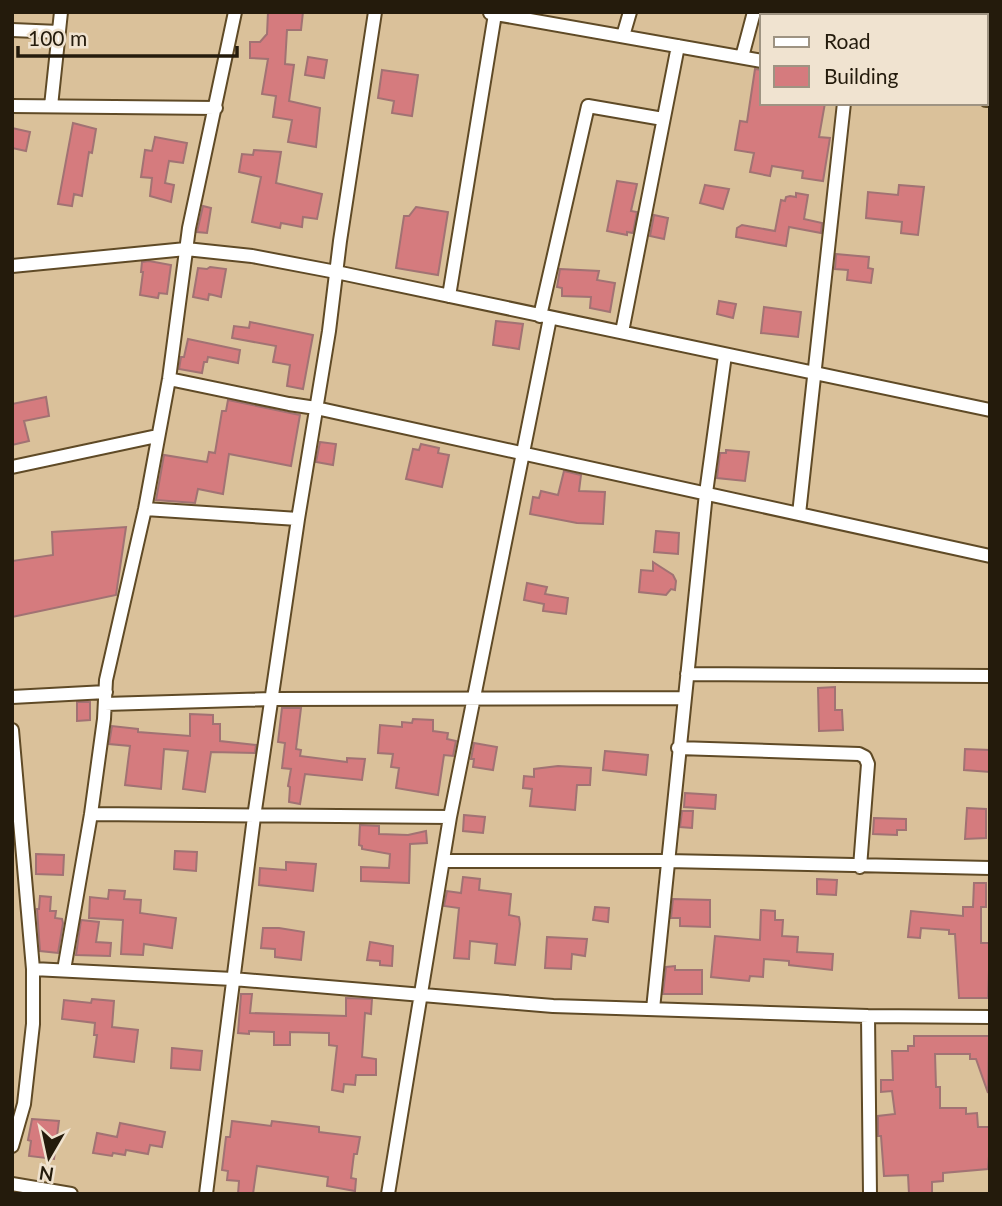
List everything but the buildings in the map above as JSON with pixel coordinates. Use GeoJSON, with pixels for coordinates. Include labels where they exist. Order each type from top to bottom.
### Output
{"type":"FeatureCollection","features":[{"type":"Feature","properties":{"kind":"street"},"geometry":{"type":"LineString","coordinates":[[51,106],[61,12]]}},
{"type":"Feature","properties":{"kind":"street"},"geometry":{"type":"LineString","coordinates":[[64,970],[91,814],[109,666],[145,509],[169,379],[186,249],[235,12]]}},
{"type":"Feature","properties":{"kind":"street"},"geometry":{"type":"LineString","coordinates":[[206,1194],[254,817],[375,12]]}},
{"type":"Feature","properties":{"kind":"street"},"geometry":{"type":"LineString","coordinates":[[623,36],[630,12]]}},
{"type":"Feature","properties":{"kind":"street"},"geometry":{"type":"LineString","coordinates":[[742,57],[754,12]]}},
{"type":"Feature","properties":{"kind":"street"},"geometry":{"type":"LineString","coordinates":[[449,296],[491,13],[760,61]]}},
{"type":"Feature","properties":{"kind":"street"},"geometry":{"type":"LineString","coordinates":[[12,30],[59,32]]}},
{"type":"Feature","properties":{"kind":"street"},"geometry":{"type":"LineString","coordinates":[[622,332],[678,46]]}},
{"type":"Feature","properties":{"kind":"street"},"geometry":{"type":"LineString","coordinates":[[799,514],[844,105]]}},
{"type":"Feature","properties":{"kind":"street"},"geometry":{"type":"LineString","coordinates":[[12,106],[216,108]]}},
{"type":"Feature","properties":{"kind":"street"},"geometry":{"type":"LineString","coordinates":[[388,1194],[450,817],[588,106],[663,119]]}},
{"type":"Feature","properties":{"kind":"street"},"geometry":{"type":"LineString","coordinates":[[12,265],[186,249],[251,256],[990,410]]}},
{"type":"Feature","properties":{"kind":"street"},"geometry":{"type":"LineString","coordinates":[[653,1009],[706,493],[725,355]]}},
{"type":"Feature","properties":{"kind":"street"},"geometry":{"type":"LineString","coordinates":[[169,379],[316,408],[990,556]]}},
{"type":"Feature","properties":{"kind":"street"},"geometry":{"type":"LineString","coordinates":[[12,467],[157,436]]}},
{"type":"Feature","properties":{"kind":"street"},"geometry":{"type":"LineString","coordinates":[[145,509],[298,519]]}},
{"type":"Feature","properties":{"kind":"street"},"geometry":{"type":"LineString","coordinates":[[687,674],[990,676]]}},
{"type":"Feature","properties":{"kind":"street"},"geometry":{"type":"LineString","coordinates":[[12,697],[474,700],[684,698]]}},
{"type":"Feature","properties":{"kind":"street"},"geometry":{"type":"LineString","coordinates":[[12,730],[19,890],[33,969],[33,1024],[24,1104],[12,1146]]}},
{"type":"Feature","properties":{"kind":"street"},"geometry":{"type":"LineString","coordinates":[[678,748],[859,754],[865,757],[868,764],[860,867]]}},
{"type":"Feature","properties":{"kind":"street"},"geometry":{"type":"LineString","coordinates":[[91,814],[450,817]]}},
{"type":"Feature","properties":{"kind":"street"},"geometry":{"type":"LineString","coordinates":[[444,860],[667,861],[990,869]]}},
{"type":"Feature","properties":{"kind":"street"},"geometry":{"type":"LineString","coordinates":[[33,969],[233,979],[553,1006],[990,1017]]}},
{"type":"Feature","properties":{"kind":"street"},"geometry":{"type":"LineString","coordinates":[[868,1016],[870,1194]]}},
{"type":"Feature","properties":{"kind":"street"},"geometry":{"type":"LineString","coordinates":[[12,1184],[71,1194]]}}]}
